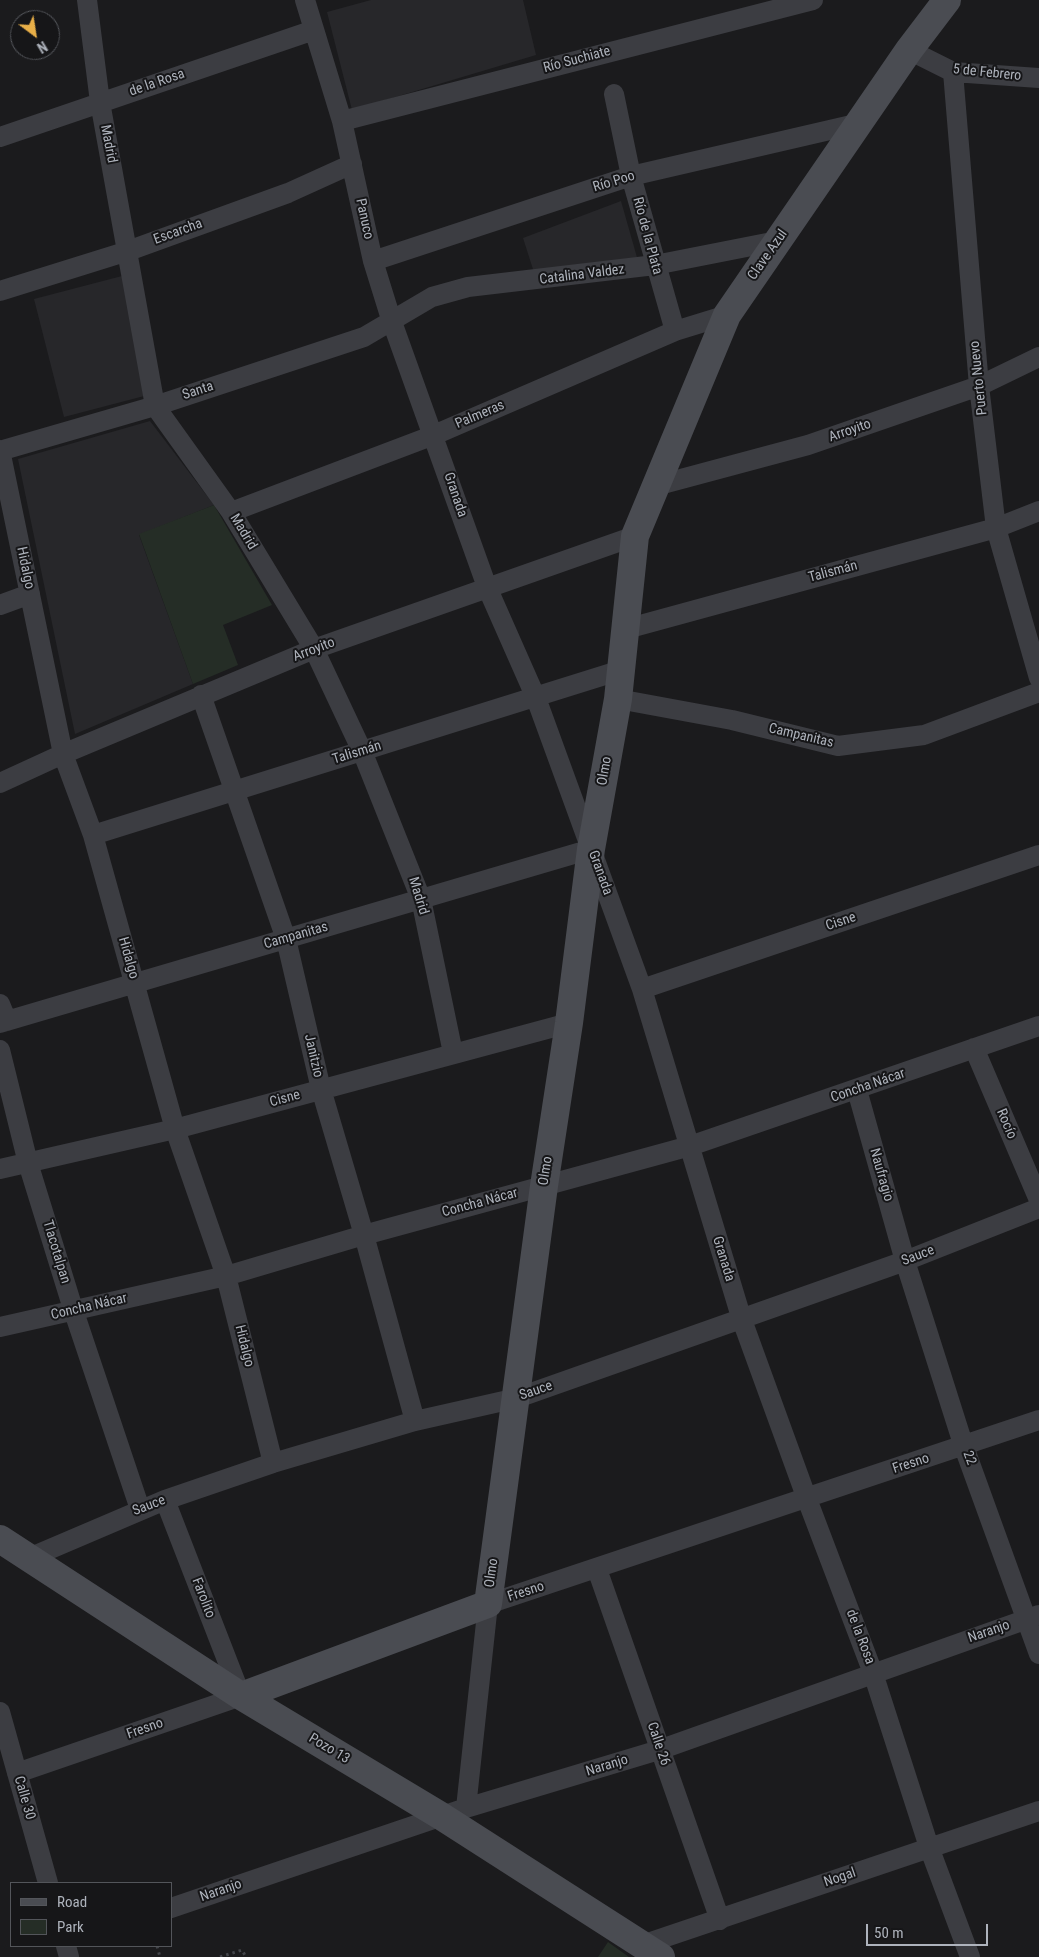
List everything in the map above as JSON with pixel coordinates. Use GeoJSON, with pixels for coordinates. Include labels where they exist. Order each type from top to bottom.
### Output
{"type":"FeatureCollection","features":[{"type":"Feature","properties":{"kind":"main road","name":"Clave Azul"},"geometry":{"type":"LineString","coordinates":[[635,536],[727,315],[909,50],[947,0]]}},
{"type":"Feature","properties":{"kind":"main road","name":"Olmo"},"geometry":{"type":"LineString","coordinates":[[488,1604],[544,1186],[569,1023],[591,849],[618,699],[635,536]]}},
{"type":"Feature","properties":{"kind":"main road","name":"Pozo 13"},"geometry":{"type":"LineString","coordinates":[[0,1538],[241,1696],[454,1812],[651,1951]]}},
{"type":"Feature","properties":{"kind":"main road","name":"Fresno"},"geometry":{"type":"LineString","coordinates":[[241,1696],[488,1604]]}},
{"type":"Feature","properties":{"kind":"street","name":"Madrid"},"geometry":{"type":"LineString","coordinates":[[87,0],[100,102],[156,406],[231,512],[314,649],[362,751],[421,899],[453,1053]]}},
{"type":"Feature","properties":{"kind":"street","name":"Panuco"},"geometry":{"type":"LineString","coordinates":[[307,0],[314,30],[342,121],[373,261],[391,319],[434,434]]}},
{"type":"Feature","properties":{"kind":"street","name":"Río Suchiate"},"geometry":{"type":"LineString","coordinates":[[342,121],[813,0]]}},
{"type":"Feature","properties":{"kind":"street","name":"de la Rosa"},"geometry":{"type":"LineString","coordinates":[[0,137],[314,30]]}},
{"type":"Feature","properties":{"kind":"street","name":"5 de Febrero"},"geometry":{"type":"LineString","coordinates":[[909,50],[954,72],[1039,78]]}},
{"type":"Feature","properties":{"kind":"street","name":"Puerto Nuevo"},"geometry":{"type":"LineString","coordinates":[[954,72],[979,386],[996,528],[1039,678]]}},
{"type":"Feature","properties":{"kind":"street","name":"Río de la Plata"},"geometry":{"type":"LineString","coordinates":[[614,94],[631,176],[675,331]]}},
{"type":"Feature","properties":{"kind":"street","name":"Río Poo"},"geometry":{"type":"LineString","coordinates":[[373,261],[631,176],[860,123]]}},
{"type":"Feature","properties":{"kind":"street","name":"Escarcha"},"geometry":{"type":"LineString","coordinates":[[0,291],[128,251],[288,193],[352,164]]}},
{"type":"Feature","properties":{"kind":"street","name":"Catalina Valdez"},"geometry":{"type":"LineString","coordinates":[[391,319],[432,297],[468,287],[519,283],[655,265],[777,241]]}},
{"type":"Feature","properties":{"kind":"street","name":"Palmeras"},"geometry":{"type":"LineString","coordinates":[[231,512],[434,434],[675,331],[727,315]]}},
{"type":"Feature","properties":{"kind":"street","name":"Santa"},"geometry":{"type":"LineString","coordinates":[[0,451],[156,406],[364,337],[391,319]]}},
{"type":"Feature","properties":{"kind":"street","name":"Arroyito"},"geometry":{"type":"LineString","coordinates":[[655,486],[808,445],[979,386],[1039,357]]}},
{"type":"Feature","properties":{"kind":"street","name":"Granada"},"geometry":{"type":"LineString","coordinates":[[434,434],[487,587],[536,698],[642,989],[742,1320]]}},
{"type":"Feature","properties":{"kind":"street","name":"Hidalgo"},"geometry":{"type":"LineString","coordinates":[[0,451],[62,754],[93,835],[136,983],[175,1129],[226,1276],[274,1463]]}},
{"type":"Feature","properties":{"kind":"street","name":"Talismán"},"geometry":{"type":"LineString","coordinates":[[626,629],[996,528],[1039,511]]}},
{"type":"Feature","properties":{"kind":"street","name":"Arroyito"},"geometry":{"type":"LineString","coordinates":[[0,783],[62,754],[200,695],[314,649],[635,536]]}},
{"type":"Feature","properties":{"kind":"street"},"geometry":{"type":"LineString","coordinates":[[0,605],[30,594]]}},
{"type":"Feature","properties":{"kind":"street","name":"Talismán"},"geometry":{"type":"LineString","coordinates":[[93,835],[621,670]]}},
{"type":"Feature","properties":{"kind":"street","name":"Campanitas"},"geometry":{"type":"LineString","coordinates":[[618,699],[732,720],[838,746],[924,735],[1039,692]]}},
{"type":"Feature","properties":{"kind":"street","name":"Janitzio"},"geometry":{"type":"LineString","coordinates":[[200,695],[286,939],[321,1089],[364,1235],[415,1421]]}},
{"type":"Feature","properties":{"kind":"street","name":"Campanitas"},"geometry":{"type":"LineString","coordinates":[[2,1016],[136,983],[591,849]]}},
{"type":"Feature","properties":{"kind":"street","name":"Cisne"},"geometry":{"type":"LineString","coordinates":[[642,989],[1039,855]]}},
{"type":"Feature","properties":{"kind":"street","name":"Cisne"},"geometry":{"type":"LineString","coordinates":[[0,1169],[175,1129],[569,1023]]}},
{"type":"Feature","properties":{"kind":"street","name":"Concha Nácar"},"geometry":{"type":"LineString","coordinates":[[0,1327],[74,1312],[226,1276],[364,1235],[690,1146],[1039,1026]]}},
{"type":"Feature","properties":{"kind":"street","name":"Rocío"},"geometry":{"type":"LineString","coordinates":[[974,1048],[1039,1200]]}},
{"type":"Feature","properties":{"kind":"street","name":"Tlacotalpan"},"geometry":{"type":"LineString","coordinates":[[0,1050],[28,1163],[74,1312],[140,1509]]}},
{"type":"Feature","properties":{"kind":"street","name":"Naufragio"},"geometry":{"type":"LineString","coordinates":[[857,1090],[905,1261]]}},
{"type":"Feature","properties":{"kind":"street","name":"Sauce"},"geometry":{"type":"LineString","coordinates":[[29,1558],[140,1509],[165,1500],[274,1463],[415,1421],[517,1398],[905,1261],[1039,1208]]}},
{"type":"Feature","properties":{"kind":"street","name":"22"},"geometry":{"type":"LineString","coordinates":[[905,1261],[964,1447],[1033,1617],[1039,1654]]}},
{"type":"Feature","properties":{"kind":"street","name":"de la Rosa"},"geometry":{"type":"LineString","coordinates":[[742,1320],[806,1499],[874,1673],[929,1847],[970,1957]]}},
{"type":"Feature","properties":{"kind":"street","name":"Fresno"},"geometry":{"type":"LineString","coordinates":[[488,1604],[964,1447],[1039,1420]]}},
{"type":"Feature","properties":{"kind":"street","name":"Farolito"},"geometry":{"type":"LineString","coordinates":[[165,1500],[241,1696]]}},
{"type":"Feature","properties":{"kind":"street","name":"Calle 26"},"geometry":{"type":"LineString","coordinates":[[597,1569],[720,1920]]}},
{"type":"Feature","properties":{"kind":"street","name":"Olmo"},"geometry":{"type":"LineString","coordinates":[[454,1812],[488,1604]]}},
{"type":"Feature","properties":{"kind":"street","name":"Naranjo"},"geometry":{"type":"LineString","coordinates":[[172,1908],[454,1812],[659,1750],[1033,1617]]}},
{"type":"Feature","properties":{"kind":"street","name":"Fresno"},"geometry":{"type":"LineString","coordinates":[[17,1773],[241,1696]]}},
{"type":"Feature","properties":{"kind":"street","name":"Calle 30"},"geometry":{"type":"LineString","coordinates":[[0,1712],[48,1882]]}},
{"type":"Feature","properties":{"kind":"street","name":"Nogal"},"geometry":{"type":"LineString","coordinates":[[651,1951],[720,1920],[929,1847],[1039,1811]]}},
{"type":"Feature","properties":{"kind":"path"},"geometry":{"type":"LineString","coordinates":[[220,1957],[242,1950],[246,1957]]}},
{"type":"Feature","properties":{"kind":"shaded area"},"geometry":{"type":"Polygon","coordinates":[[[371,0],[523,0],[536,55],[352,110],[327,12],[371,0]]]}},
{"type":"Feature","properties":{"kind":"shaded area"},"geometry":{"type":"Polygon","coordinates":[[[621,201],[640,268],[539,288],[523,238],[621,201]]]}},
{"type":"Feature","properties":{"kind":"shaded area"},"geometry":{"type":"Polygon","coordinates":[[[122,276],[148,395],[64,417],[34,299],[122,276]]]}},
{"type":"Feature","properties":{"kind":"shaded area"},"geometry":{"type":"Polygon","coordinates":[[[150,421],[214,505],[139,535],[193,684],[75,734],[18,459],[150,421]]]}},
{"type":"Feature","properties":{"kind":"green space"},"geometry":{"type":"Polygon","coordinates":[[[214,505],[272,605],[223,625],[238,665],[193,684],[139,534],[214,505]]]}},
{"type":"Feature","properties":{"kind":"green space"},"geometry":{"type":"Polygon","coordinates":[[[608,1942],[629,1957],[598,1957],[608,1942]]]}}]}
